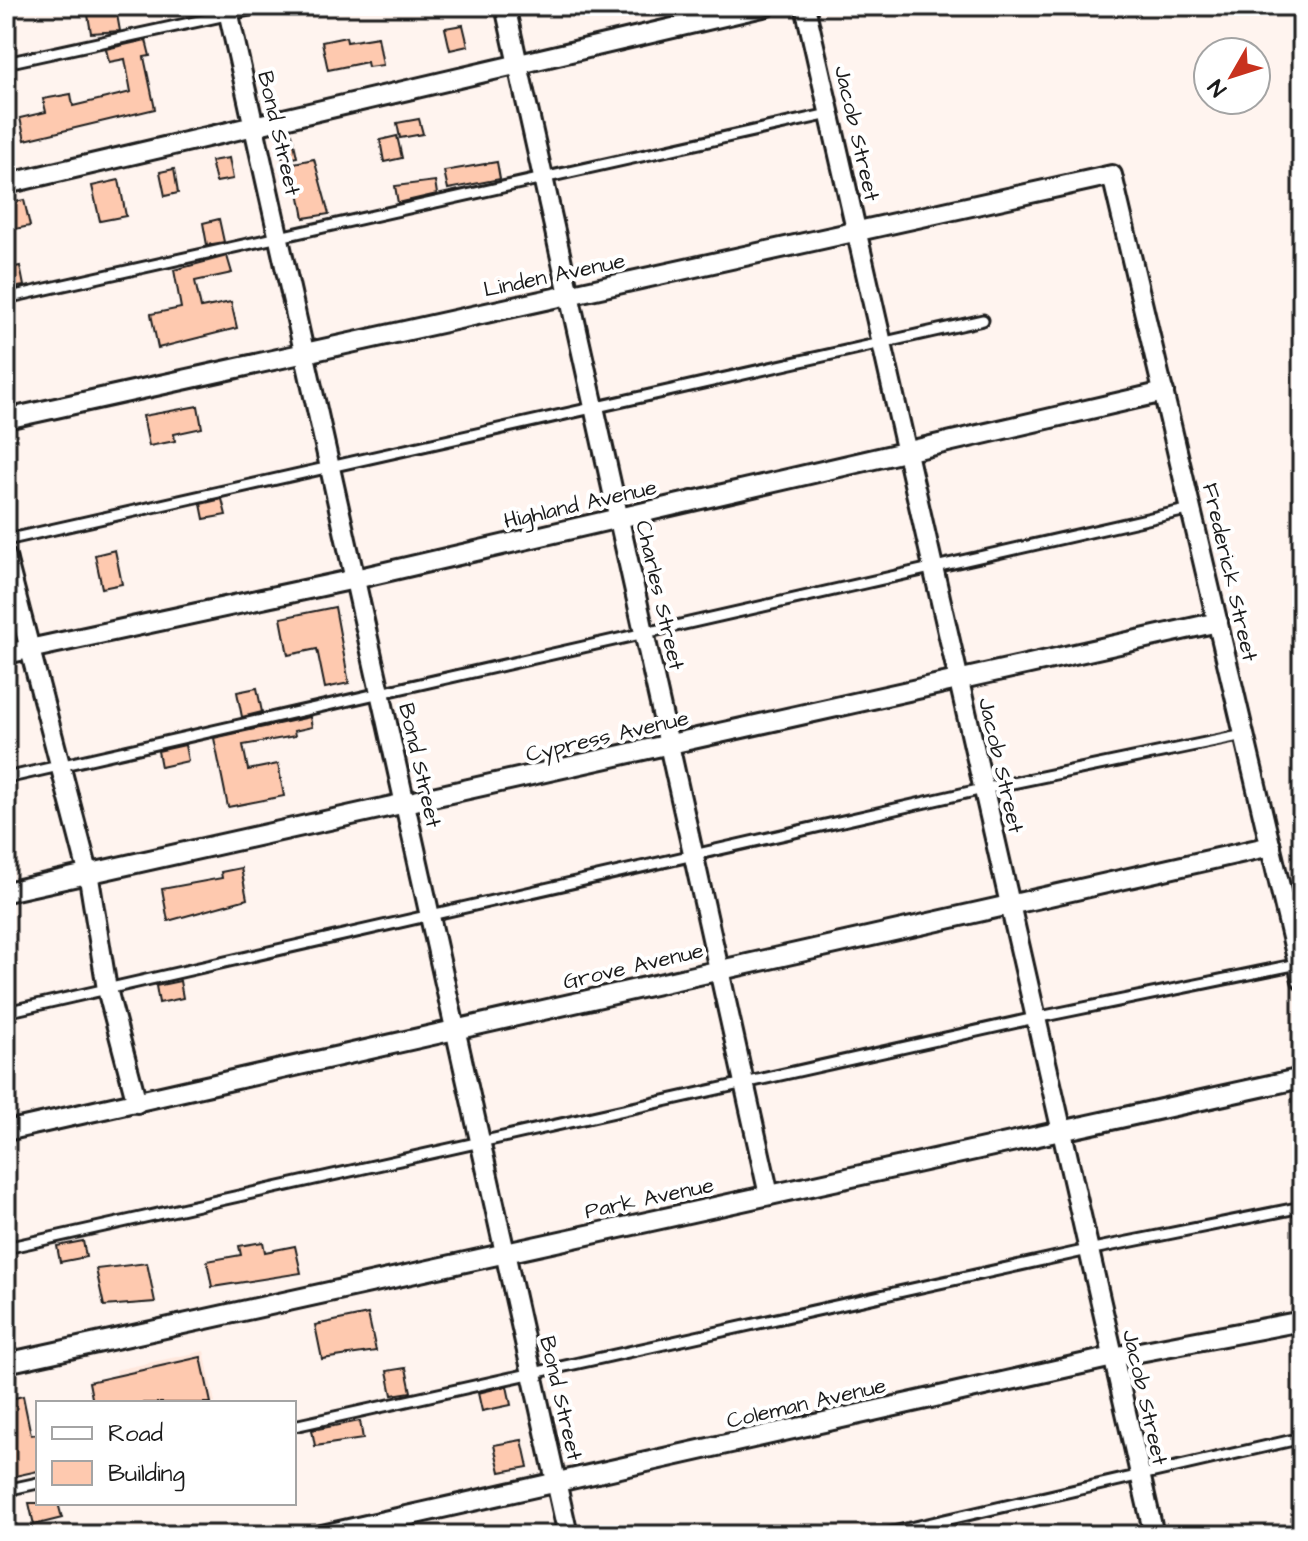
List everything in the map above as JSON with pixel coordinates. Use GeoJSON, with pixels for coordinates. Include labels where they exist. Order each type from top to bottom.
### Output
{"type":"FeatureCollection","features":[{"type":"Feature","properties":{"kind":"street","name":"Charles Street"},"geometry":{"type":"LineString","coordinates":[[505,6],[769,1195]]}},
{"type":"Feature","properties":{"kind":"street"},"geometry":{"type":"LineString","coordinates":[[6,184],[767,6]]}},
{"type":"Feature","properties":{"kind":"street","name":"Jacob Street"},"geometry":{"type":"LineString","coordinates":[[805,6],[1154,1535]]}},
{"type":"Feature","properties":{"kind":"street","name":"Bond Street"},"geometry":{"type":"LineString","coordinates":[[228,10],[568,1535]]}},
{"type":"Feature","properties":{"kind":"street","name":"Linden Avenue"},"geometry":{"type":"LineString","coordinates":[[6,419],[1112,175]]}},
{"type":"Feature","properties":{"kind":"street","name":"Frederick Street"},"geometry":{"type":"LineString","coordinates":[[1112,175],[1300,972]]}},
{"type":"Feature","properties":{"kind":"street","name":"Highland Avenue"},"geometry":{"type":"LineString","coordinates":[[6,654],[355,579],[1164,392]]}},
{"type":"Feature","properties":{"kind":"street"},"geometry":{"type":"LineString","coordinates":[[6,557],[88,872],[107,989],[137,1103]]}},
{"type":"Feature","properties":{"kind":"street","name":"Cypress Avenue"},"geometry":{"type":"LineString","coordinates":[[6,892],[1218,622]]}},
{"type":"Feature","properties":{"kind":"street","name":"Grove Avenue"},"geometry":{"type":"LineString","coordinates":[[6,1131],[1271,846]]}},
{"type":"Feature","properties":{"kind":"street","name":"Park Avenue"},"geometry":{"type":"LineString","coordinates":[[6,1363],[1302,1078]]}},
{"type":"Feature","properties":{"kind":"street","name":"Coleman Avenue"},"geometry":{"type":"LineString","coordinates":[[322,1535],[1113,1357],[1302,1321]]}},
{"type":"Feature","properties":{"kind":"lane"},"geometry":{"type":"LineString","coordinates":[[6,63],[228,10],[268,6]]}},
{"type":"Feature","properties":{"kind":"lane"},"geometry":{"type":"LineString","coordinates":[[6,298],[829,114]]}},
{"type":"Feature","properties":{"kind":"lane"},"geometry":{"type":"LineString","coordinates":[[6,540],[983,320]]}},
{"type":"Feature","properties":{"kind":"lane"},"geometry":{"type":"LineString","coordinates":[[6,778],[1191,509]]}},
{"type":"Feature","properties":{"kind":"lane"},"geometry":{"type":"LineString","coordinates":[[6,1012],[983,789],[1244,735]]}},
{"type":"Feature","properties":{"kind":"lane"},"geometry":{"type":"LineString","coordinates":[[6,1248],[1035,1018],[1300,972]]}},
{"type":"Feature","properties":{"kind":"lane"},"geometry":{"type":"LineString","coordinates":[[296,1426],[1088,1250],[1302,1207]]}},
{"type":"Feature","properties":{"kind":"lane"},"geometry":{"type":"LineString","coordinates":[[880,1535],[1302,1438]]}},
{"type":"Feature","properties":{"kind":"lane"},"geometry":{"type":"LineString","coordinates":[[6,1490],[36,1483]]}},
{"type":"Feature","properties":{"kind":"shaded area"},"geometry":{"type":"Polygon","coordinates":[[[204,1351],[215,1401],[124,1401],[116,1370],[204,1351]]]}},
{"type":"Feature","properties":{"kind":"building"},"geometry":{"type":"Polygon","coordinates":[[[116,9],[120,31],[91,33],[88,15],[116,9]]]}},
{"type":"Feature","properties":{"kind":"building"},"geometry":{"type":"Polygon","coordinates":[[[463,25],[468,46],[450,50],[445,28],[463,25]]]}},
{"type":"Feature","properties":{"kind":"building"},"geometry":{"type":"Polygon","coordinates":[[[346,37],[347,42],[378,37],[383,65],[368,67],[367,62],[328,70],[322,42],[346,37]]]}},
{"type":"Feature","properties":{"kind":"building"},"geometry":{"type":"Polygon","coordinates":[[[146,40],[150,56],[144,57],[155,109],[25,140],[20,118],[46,112],[43,99],[71,94],[73,106],[131,92],[125,59],[109,62],[106,49],[146,40]]]}},
{"type":"Feature","properties":{"kind":"building"},"geometry":{"type":"Polygon","coordinates":[[[419,119],[423,134],[400,138],[397,123],[419,119]]]}},
{"type":"Feature","properties":{"kind":"building"},"geometry":{"type":"Polygon","coordinates":[[[292,134],[297,157],[283,160],[278,137],[292,134]]]}},
{"type":"Feature","properties":{"kind":"building"},"geometry":{"type":"Polygon","coordinates":[[[397,136],[402,158],[384,162],[380,140],[397,136]]]}},
{"type":"Feature","properties":{"kind":"building"},"geometry":{"type":"Polygon","coordinates":[[[229,158],[233,179],[216,182],[211,161],[229,158]]]}},
{"type":"Feature","properties":{"kind":"building"},"geometry":{"type":"Polygon","coordinates":[[[314,159],[329,214],[304,218],[296,176],[292,177],[289,164],[314,159]]]}},
{"type":"Feature","properties":{"kind":"building"},"geometry":{"type":"Polygon","coordinates":[[[497,162],[500,179],[448,189],[444,171],[497,162]]]}},
{"type":"Feature","properties":{"kind":"building"},"geometry":{"type":"Polygon","coordinates":[[[174,169],[178,193],[165,196],[160,172],[174,169]]]}},
{"type":"Feature","properties":{"kind":"building"},"geometry":{"type":"Polygon","coordinates":[[[119,180],[126,216],[100,221],[92,186],[119,180]]]}},
{"type":"Feature","properties":{"kind":"building"},"geometry":{"type":"Polygon","coordinates":[[[435,181],[437,194],[398,203],[395,186],[435,181]]]}},
{"type":"Feature","properties":{"kind":"building"},"geometry":{"type":"Polygon","coordinates":[[[24,200],[30,226],[10,230],[6,204],[24,200]]]}},
{"type":"Feature","properties":{"kind":"building"},"geometry":{"type":"Polygon","coordinates":[[[219,219],[224,242],[207,245],[203,223],[219,219]]]}},
{"type":"Feature","properties":{"kind":"building"},"geometry":{"type":"Polygon","coordinates":[[[227,256],[232,273],[195,281],[201,308],[231,302],[237,328],[158,348],[151,314],[181,308],[174,270],[227,256]]]}},
{"type":"Feature","properties":{"kind":"building"},"geometry":{"type":"Polygon","coordinates":[[[20,266],[24,286],[6,289],[6,269],[20,266]]]}},
{"type":"Feature","properties":{"kind":"building"},"geometry":{"type":"Polygon","coordinates":[[[198,406],[202,428],[174,434],[175,441],[149,446],[143,416],[198,406]]]}},
{"type":"Feature","properties":{"kind":"building"},"geometry":{"type":"Polygon","coordinates":[[[222,499],[226,515],[204,519],[201,504],[222,499]]]}},
{"type":"Feature","properties":{"kind":"building"},"geometry":{"type":"Polygon","coordinates":[[[115,550],[122,584],[102,588],[95,555],[115,550]]]}},
{"type":"Feature","properties":{"kind":"building"},"geometry":{"type":"Polygon","coordinates":[[[335,607],[349,683],[325,688],[317,649],[288,655],[281,618],[335,607]]]}},
{"type":"Feature","properties":{"kind":"building"},"geometry":{"type":"Polygon","coordinates":[[[257,688],[262,712],[242,717],[237,692],[257,688]]]}},
{"type":"Feature","properties":{"kind":"building"},"geometry":{"type":"Polygon","coordinates":[[[310,717],[312,727],[294,731],[295,736],[243,745],[248,770],[278,764],[284,796],[228,807],[214,738],[310,717]]]}},
{"type":"Feature","properties":{"kind":"building"},"geometry":{"type":"Polygon","coordinates":[[[185,745],[188,761],[161,767],[158,751],[185,745]]]}},
{"type":"Feature","properties":{"kind":"building"},"geometry":{"type":"Polygon","coordinates":[[[241,868],[247,899],[168,921],[162,889],[222,878],[221,872],[241,868]]]}},
{"type":"Feature","properties":{"kind":"building"},"geometry":{"type":"Polygon","coordinates":[[[180,981],[183,998],[159,1003],[156,986],[180,981]]]}},
{"type":"Feature","properties":{"kind":"building"},"geometry":{"type":"Polygon","coordinates":[[[83,1241],[86,1257],[60,1262],[57,1246],[83,1241]]]}},
{"type":"Feature","properties":{"kind":"building"},"geometry":{"type":"Polygon","coordinates":[[[263,1242],[265,1252],[295,1246],[301,1273],[212,1287],[207,1261],[241,1255],[239,1246],[263,1242]]]}},
{"type":"Feature","properties":{"kind":"building"},"geometry":{"type":"Polygon","coordinates":[[[147,1263],[155,1302],[104,1306],[96,1269],[147,1263]]]}},
{"type":"Feature","properties":{"kind":"building"},"geometry":{"type":"Polygon","coordinates":[[[368,1314],[376,1351],[322,1359],[315,1325],[368,1314]]]}},
{"type":"Feature","properties":{"kind":"building"},"geometry":{"type":"Polygon","coordinates":[[[201,1357],[211,1401],[93,1401],[89,1382],[201,1357]]]}},
{"type":"Feature","properties":{"kind":"building"},"geometry":{"type":"Polygon","coordinates":[[[406,1368],[411,1392],[392,1395],[387,1371],[406,1368]]]}},
{"type":"Feature","properties":{"kind":"building"},"geometry":{"type":"Polygon","coordinates":[[[507,1386],[511,1405],[482,1411],[478,1393],[507,1386]]]}},
{"type":"Feature","properties":{"kind":"building"},"geometry":{"type":"Polygon","coordinates":[[[23,1396],[31,1435],[36,1434],[36,1471],[6,1478],[6,1400],[23,1396]]]}},
{"type":"Feature","properties":{"kind":"building"},"geometry":{"type":"Polygon","coordinates":[[[360,1421],[363,1439],[315,1446],[312,1430],[360,1421]]]}},
{"type":"Feature","properties":{"kind":"building"},"geometry":{"type":"Polygon","coordinates":[[[522,1440],[528,1467],[500,1472],[494,1445],[522,1440]]]}},
{"type":"Feature","properties":{"kind":"building"},"geometry":{"type":"Polygon","coordinates":[[[29,1503],[59,1505],[62,1518],[34,1525],[29,1503]]]}}]}
